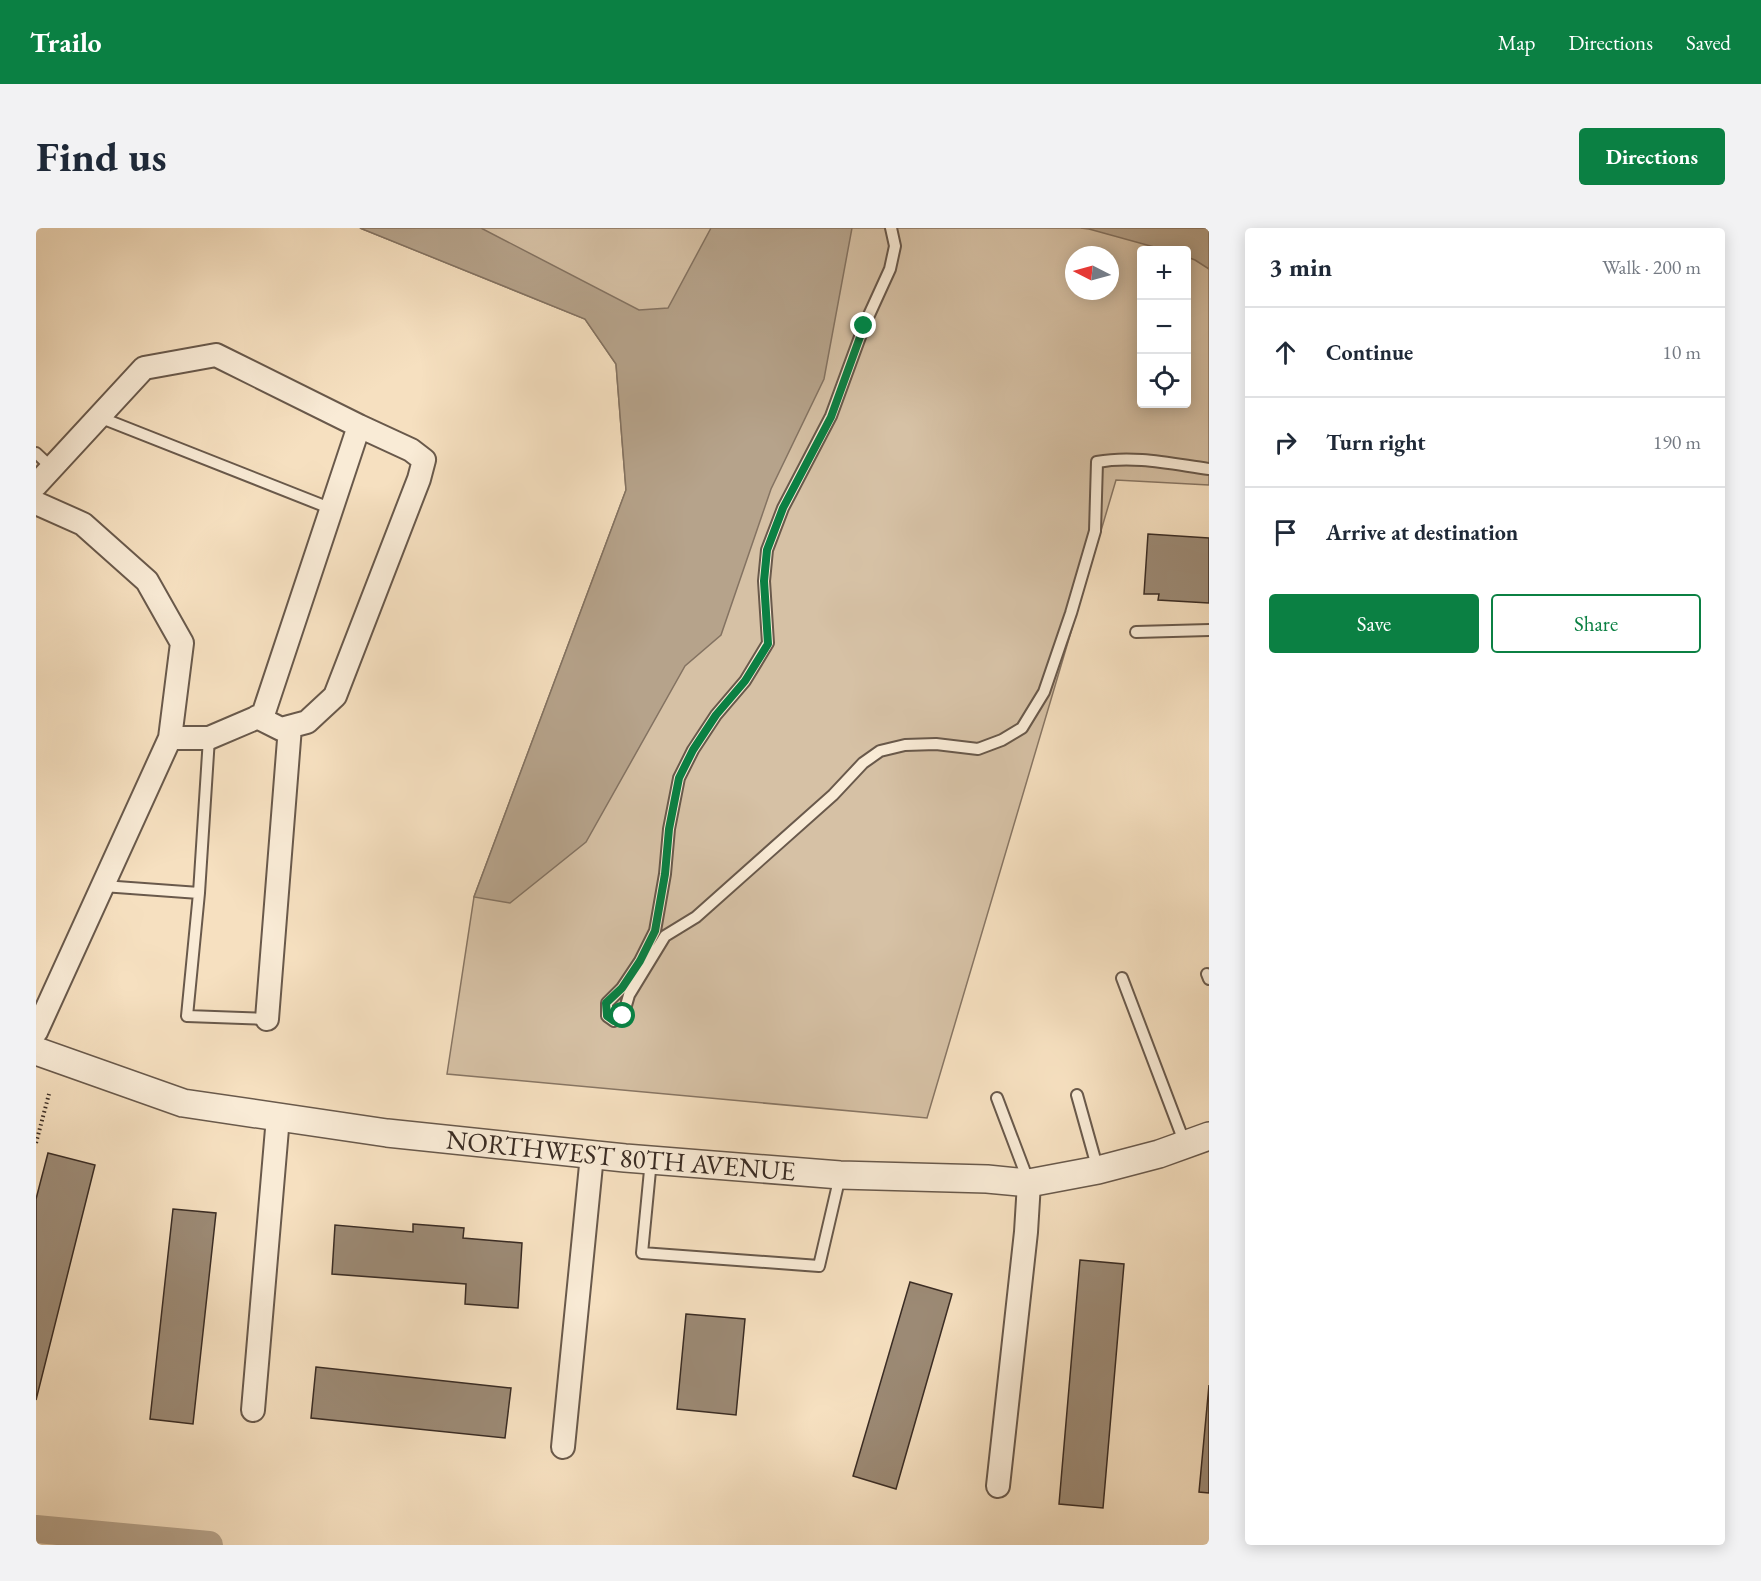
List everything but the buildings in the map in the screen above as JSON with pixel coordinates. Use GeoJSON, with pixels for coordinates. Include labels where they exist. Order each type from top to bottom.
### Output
{"type":"FeatureCollection","features":[{"type":"Feature","properties":{"kind":"street"},"geometry":{"type":"LineString","coordinates":[[36,485],[44,460],[99,417],[144,368],[216,355],[411,450],[424,460],[335,696],[307,723],[281,729],[257,717]]}},
{"type":"Feature","properties":{"kind":"street"},"geometry":{"type":"LineString","coordinates":[[170,738],[209,738],[263,715],[359,426]]}},
{"type":"Feature","properties":{"kind":"street"},"geometry":{"type":"LineString","coordinates":[[36,503],[83,524],[147,581],[182,643],[170,738],[36,1032]]}},
{"type":"Feature","properties":{"kind":"street"},"geometry":{"type":"LineString","coordinates":[[267,1019],[290,727]]}},
{"type":"Feature","properties":{"kind":"street","name":"NORTHWEST 80TH AVENUE"},"geometry":{"type":"LineString","coordinates":[[36,1051],[183,1103],[387,1133],[592,1155],[840,1175],[987,1179],[1029,1184],[1098,1170],[1197,1141]]}},
{"type":"Feature","properties":{"kind":"street"},"geometry":{"type":"LineString","coordinates":[[253,1410],[278,1117]]}},
{"type":"Feature","properties":{"kind":"street"},"geometry":{"type":"LineString","coordinates":[[563,1447],[592,1155]]}},
{"type":"Feature","properties":{"kind":"street"},"geometry":{"type":"LineString","coordinates":[[998,1486],[1026,1232],[1029,1184]]}},
{"type":"Feature","properties":{"kind":"lane"},"geometry":{"type":"LineString","coordinates":[[891,228],[895,246],[890,269],[864,326],[831,417],[783,508],[767,550],[764,581],[768,644],[745,681],[716,715],[693,750],[679,778],[669,829],[665,874],[655,931],[640,961],[622,988],[606,1003],[607,1016],[614,1021],[623,1016],[629,995],[665,936],[696,916],[833,795],[863,763],[880,751],[905,745],[936,744],[978,749],[1002,740],[1022,728],[1044,692],[1071,613],[1095,531],[1097,462],[1115,459],[1143,460],[1209,469]]}},
{"type":"Feature","properties":{"kind":"lane"},"geometry":{"type":"LineString","coordinates":[[99,417],[332,509]]}},
{"type":"Feature","properties":{"kind":"lane"},"geometry":{"type":"LineString","coordinates":[[1136,632],[1209,630]]}},
{"type":"Feature","properties":{"kind":"lane"},"geometry":{"type":"LineString","coordinates":[[209,738],[199,893],[187,1016],[267,1019]]}},
{"type":"Feature","properties":{"kind":"lane"},"geometry":{"type":"LineString","coordinates":[[103,886],[199,893]]}},
{"type":"Feature","properties":{"kind":"lane"},"geometry":{"type":"LineString","coordinates":[[1122,978],[1197,1141]]}},
{"type":"Feature","properties":{"kind":"lane"},"geometry":{"type":"LineString","coordinates":[[1077,1095],[1098,1170]]}},
{"type":"Feature","properties":{"kind":"lane"},"geometry":{"type":"LineString","coordinates":[[996,1098],[1029,1184]]}},
{"type":"Feature","properties":{"kind":"lane"},"geometry":{"type":"LineString","coordinates":[[651,1160],[642,1253],[819,1266],[840,1175]]}},
{"type":"Feature","properties":{"kind":"path"},"geometry":{"type":"LineString","coordinates":[[36,1143],[49,1094]]}},
{"type":"Feature","properties":{"kind":"shaded area"},"geometry":{"type":"Polygon","coordinates":[[[360,228],[1209,228],[1209,485],[1116,480],[927,1118],[447,1074],[474,897],[626,490],[616,364],[585,319],[360,228]]]}},
{"type":"Feature","properties":{"kind":"shaded area"},"geometry":{"type":"Polygon","coordinates":[[[360,228],[481,228],[639,310],[668,308],[711,228],[852,228],[824,379],[771,489],[721,635],[685,666],[586,842],[510,903],[474,897],[626,490],[616,364],[585,319],[360,228]]]}},
{"type":"Feature","properties":{"kind":"shaded area"},"geometry":{"type":"Polygon","coordinates":[[[1081,228],[1209,228],[1209,269],[1191,258],[1191,246],[1151,246],[1081,228]]]}},
{"type":"Feature","properties":{"kind":"waterway"},"geometry":{"type":"LineString","coordinates":[[36,1529],[209,1545]]}},
{"type":"Feature","properties":{"kind":"route"},"geometry":{"type":"LineString","coordinates":[[623,1016],[614,1021],[607,1016],[606,1003],[622,988],[640,961],[655,931],[665,874],[669,829],[679,778],[693,750],[716,715],[745,681],[768,644],[764,581],[767,550],[783,508],[831,417],[864,326]]}}]}
